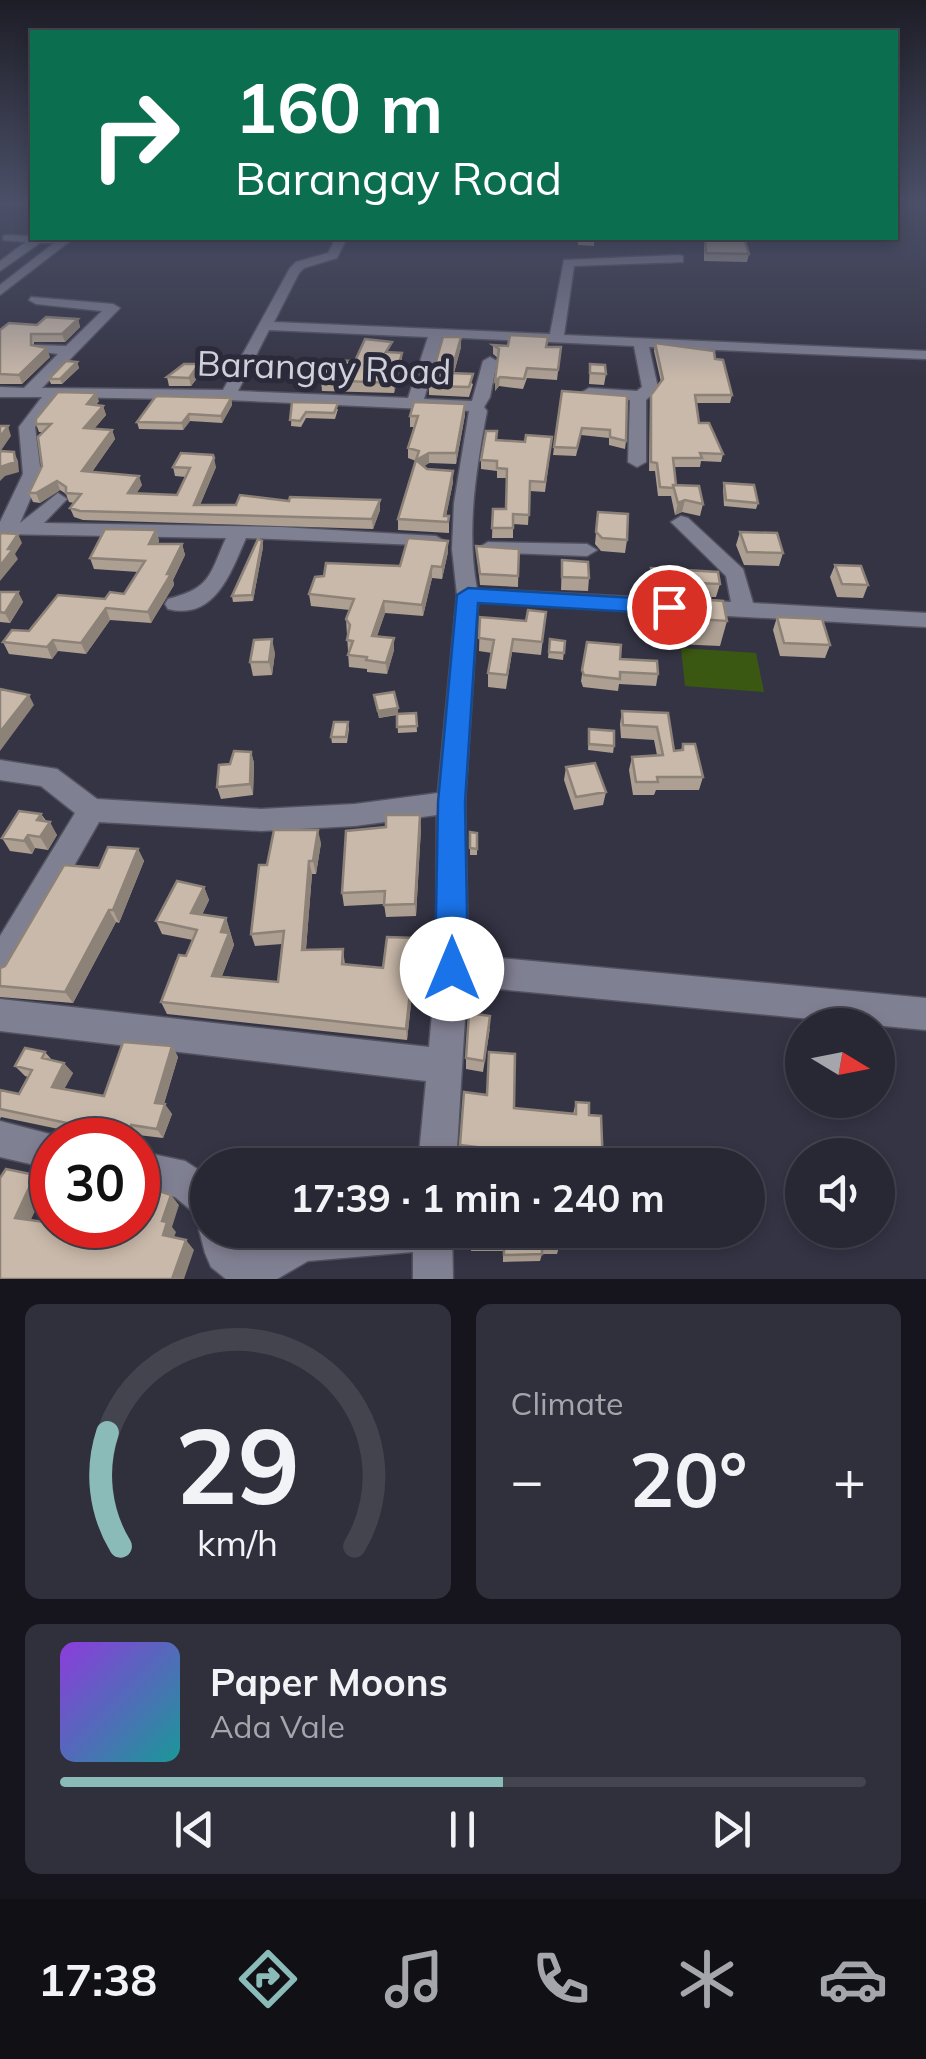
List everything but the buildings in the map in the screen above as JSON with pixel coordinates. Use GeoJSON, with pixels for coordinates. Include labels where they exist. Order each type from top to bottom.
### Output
{"type":"FeatureCollection","features":[{"type":"Feature","properties":{"kind":"street"},"geometry":{"type":"LineString","coordinates":[[0,291],[38,262]]}},
{"type":"Feature","properties":{"kind":"street"},"geometry":{"type":"LineString","coordinates":[[228,394],[294,270],[316,262]]}},
{"type":"Feature","properties":{"kind":"street"},"geometry":{"type":"LineString","coordinates":[[557,336],[568,263],[575,262]]}},
{"type":"Feature","properties":{"kind":"street"},"geometry":{"type":"LineString","coordinates":[[28,393],[113,308],[36,300]]}},
{"type":"Feature","properties":{"kind":"street"},"geometry":{"type":"LineString","coordinates":[[266,326],[640,340],[704,349],[926,355]]}},
{"type":"Feature","properties":{"kind":"street"},"geometry":{"type":"LineString","coordinates":[[415,402],[436,333]]}},
{"type":"Feature","properties":{"kind":"street"},"geometry":{"type":"LineString","coordinates":[[636,462],[636,415],[640,396],[650,388],[640,340]]}},
{"type":"Feature","properties":{"kind":"street"},"geometry":{"type":"LineString","coordinates":[[42,348],[69,350]]}},
{"type":"Feature","properties":{"kind":"street"},"geometry":{"type":"LineString","coordinates":[[476,407],[490,361]]}},
{"type":"Feature","properties":{"kind":"street","name":"Barangay Road"},"geometry":{"type":"LineString","coordinates":[[1,393],[228,394],[476,407],[478,412],[457,473],[460,545],[468,595],[452,802],[452,969],[437,1148]]}},
{"type":"Feature","properties":{"kind":"street"},"geometry":{"type":"LineString","coordinates":[[12,528],[32,474],[26,427],[54,393]]}},
{"type":"Feature","properties":{"kind":"street"},"geometry":{"type":"LineString","coordinates":[[589,393],[640,396]]}},
{"type":"Feature","properties":{"kind":"street"},"geometry":{"type":"LineString","coordinates":[[12,528],[58,498]]}},
{"type":"Feature","properties":{"kind":"street"},"geometry":{"type":"LineString","coordinates":[[681,522],[736,574],[744,611]]}},
{"type":"Feature","properties":{"kind":"street"},"geometry":{"type":"LineString","coordinates":[[12,528],[238,533],[587,550]]}},
{"type":"Feature","properties":{"kind":"street"},"geometry":{"type":"LineString","coordinates":[[176,604],[191,605],[205,598],[238,533]]}},
{"type":"Feature","properties":{"kind":"street"},"geometry":{"type":"LineString","coordinates":[[468,595],[926,620]]}},
{"type":"Feature","properties":{"kind":"street"},"geometry":{"type":"LineString","coordinates":[[0,770],[48,776],[90,810],[261,820],[355,815],[452,802]]}},
{"type":"Feature","properties":{"kind":"street"},"geometry":{"type":"LineString","coordinates":[[0,966],[90,810]]}},
{"type":"Feature","properties":{"kind":"street"},"geometry":{"type":"LineString","coordinates":[[452,969],[926,1014]]}},
{"type":"Feature","properties":{"kind":"street"},"geometry":{"type":"LineString","coordinates":[[0,1015],[442,1066]]}},
{"type":"Feature","properties":{"kind":"street"},"geometry":{"type":"LineString","coordinates":[[0,1139],[30,1146]]}},
{"type":"Feature","properties":{"kind":"street"},"geometry":{"type":"LineString","coordinates":[[160,1175],[190,1185]]}},
{"type":"Feature","properties":{"kind":"street"},"geometry":{"type":"LineString","coordinates":[[224,1248],[244,1268],[263,1265],[293,1248]]}},
{"type":"Feature","properties":{"kind":"street"},"geometry":{"type":"LineString","coordinates":[[432,1279],[433,1248]]}},
{"type":"Feature","properties":{"kind":"green space"},"geometry":{"type":"Polygon","coordinates":[[[681,648],[756,653],[764,692],[685,686],[681,648]]]}},
{"type":"Feature","properties":{"kind":"route"},"geometry":{"type":"LineString","coordinates":[[452,969],[452,802],[468,595],[669,607]]}}]}
